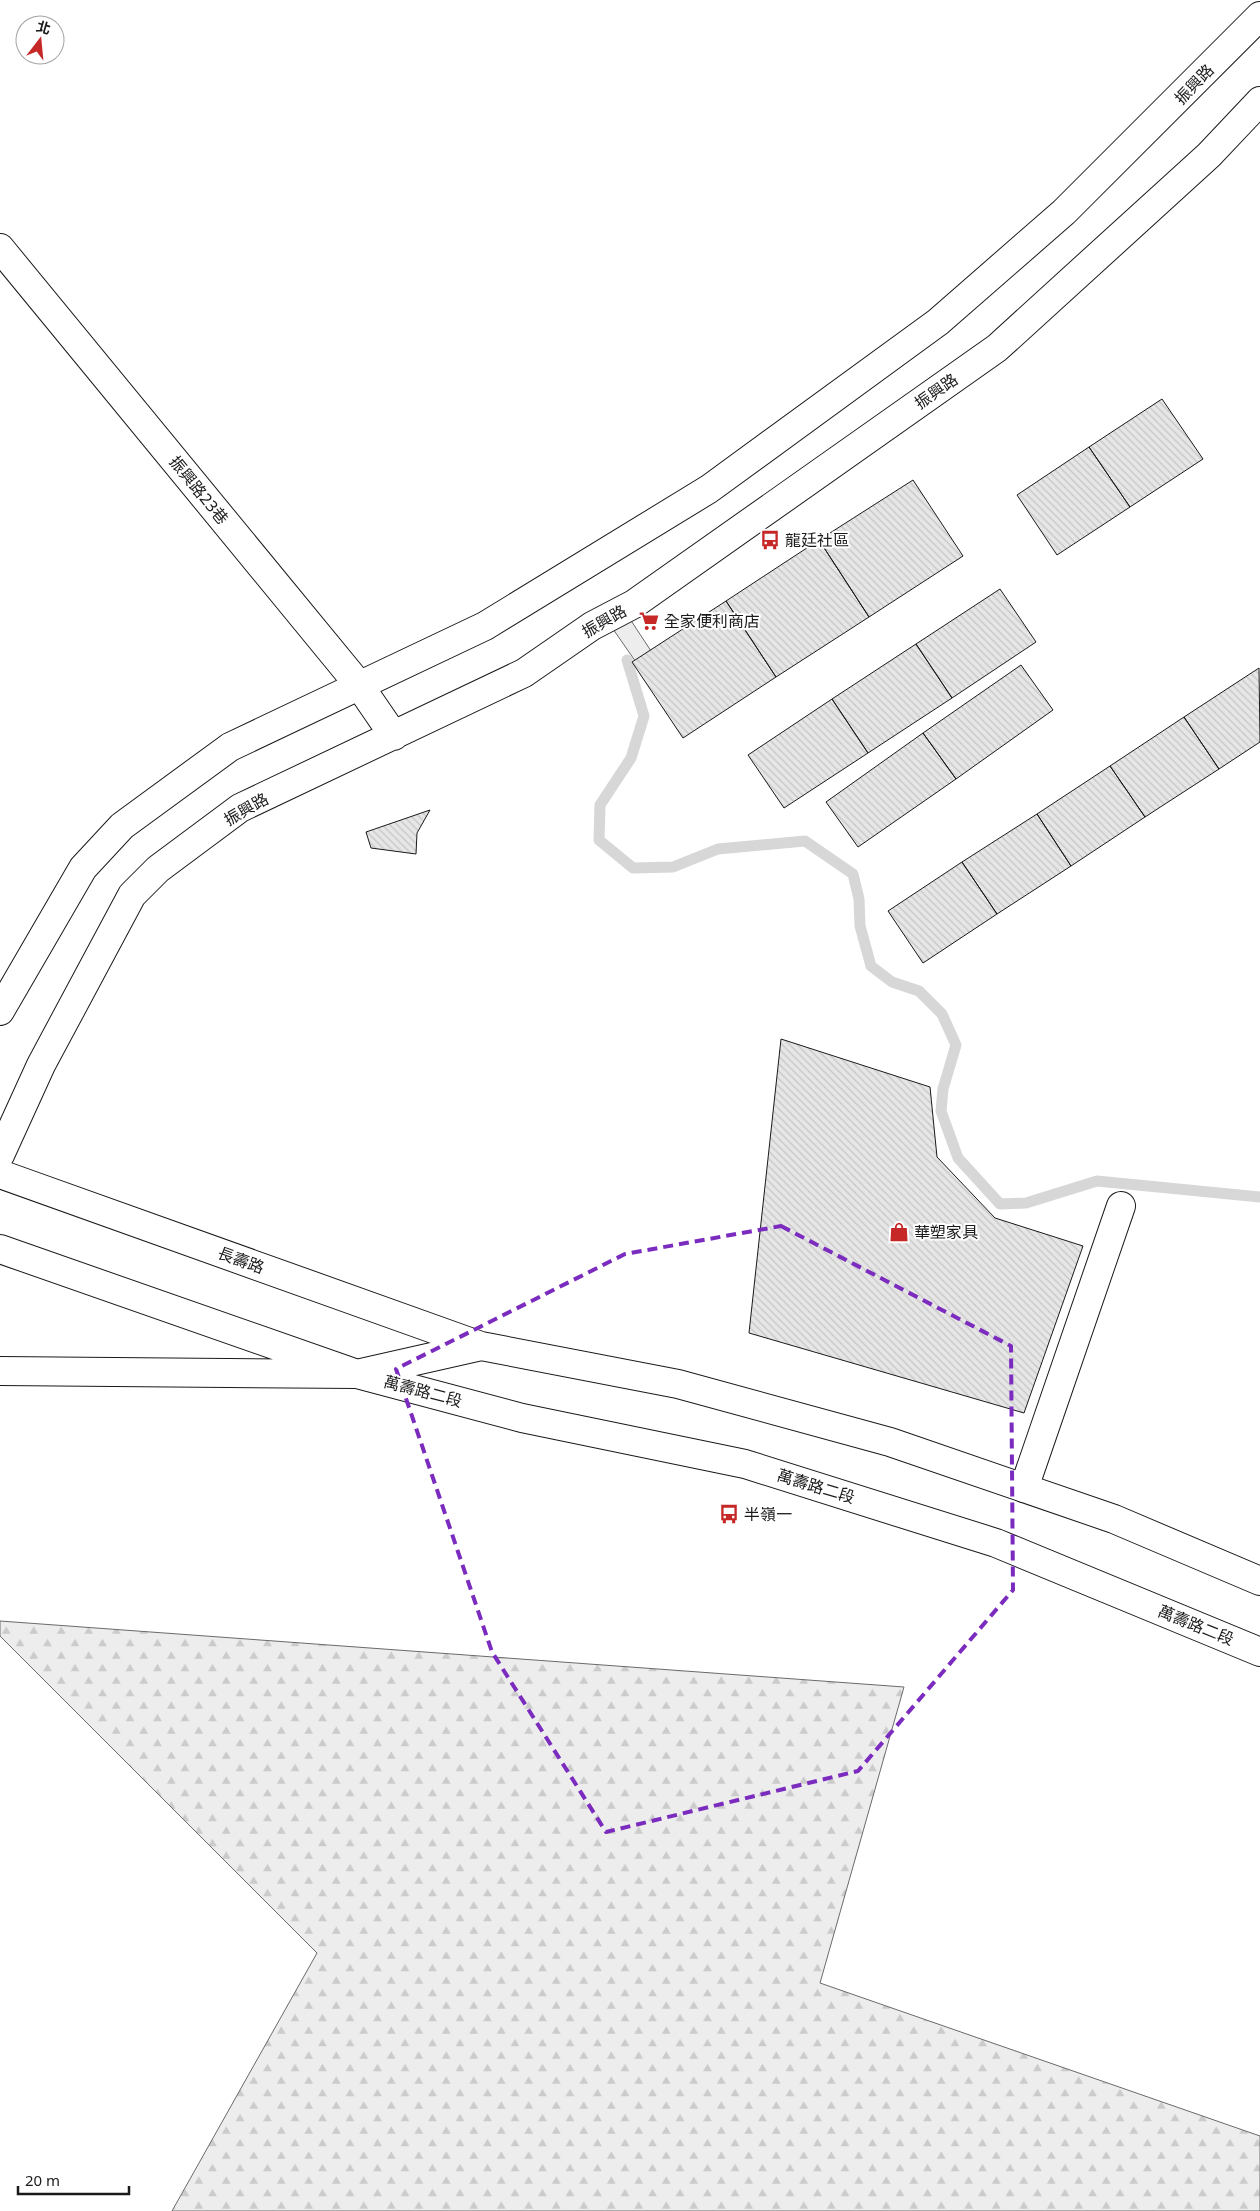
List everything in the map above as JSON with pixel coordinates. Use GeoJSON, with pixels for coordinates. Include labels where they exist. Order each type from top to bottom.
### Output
{"type":"FeatureCollection","features":[{"type":"Feature","properties":{"kind":"street","name":"振興路"},"geometry":{"type":"LineString","coordinates":[[0,1011],[83,868],[122,826],[230,747],[485,626],[709,490],[938,322],[1064,212],[1260,16]]}},
{"type":"Feature","properties":{"kind":"street","name":"振興路"},"geometry":{"type":"LineString","coordinates":[[0,1154],[41,1065],[132,895],[158,869],[240,808],[524,673],[592,626],[634,604],[997,348],[1209,156],[1260,101]]}},
{"type":"Feature","properties":{"kind":"street","name":"振興路23巷"},"geometry":{"type":"LineString","coordinates":[[0,248],[359,685],[394,736]]}},
{"type":"Feature","properties":{"kind":"street","name":"長壽路"},"geometry":{"type":"LineString","coordinates":[[0,1174],[481,1346]]}},
{"type":"Feature","properties":{"kind":"street"},"geometry":{"type":"LineString","coordinates":[[1024,1488],[1121,1206]]}},
{"type":"Feature","properties":{"kind":"street"},"geometry":{"type":"LineString","coordinates":[[0,1248],[357,1374]]}},
{"type":"Feature","properties":{"kind":"street","name":"萬壽路二段"},"geometry":{"type":"LineString","coordinates":[[0,1371],[357,1374],[481,1346],[678,1384],[890,1442],[1114,1519],[1260,1581]]}},
{"type":"Feature","properties":{"kind":"street","name":"萬壽路二段"},"geometry":{"type":"LineString","coordinates":[[357,1374],[522,1418],[745,1464],[996,1543],[1260,1652]]}},
{"type":"Feature","properties":{"kind":"highlighted area"},"geometry":{"type":"Polygon","coordinates":[[[781,1226],[1011,1346],[1013,1590],[858,1771],[606,1832],[492,1652],[396,1369],[625,1254],[781,1226]]]}},
{"type":"Feature","properties":{"kind":"green space"},"geometry":{"type":"Polygon","coordinates":[[[0,1621],[904,1687],[820,1983],[1260,2136],[1260,2211],[172,2211],[317,1953],[0,1636],[0,1621]]]}},
{"type":"Feature","properties":{"kind":"shaded area"},"geometry":{"type":"Polygon","coordinates":[[[628,616],[653,654],[638,665],[613,629],[628,616]]]}},
{"type":"Feature","properties":{"kind":"building"},"geometry":{"type":"Polygon","coordinates":[[[1162,399],[1203,459],[1130,507],[1089,447],[1162,399]]]}},
{"type":"Feature","properties":{"kind":"building"},"geometry":{"type":"Polygon","coordinates":[[[1089,447],[1130,507],[1057,555],[1017,495],[1089,447]]]}},
{"type":"Feature","properties":{"kind":"building"},"geometry":{"type":"Polygon","coordinates":[[[913,480],[963,556],[869,617],[819,540],[913,480]]]}},
{"type":"Feature","properties":{"kind":"building"},"geometry":{"type":"Polygon","coordinates":[[[819,540],[869,617],[776,677],[726,601],[819,540]]]}},
{"type":"Feature","properties":{"kind":"building"},"geometry":{"type":"Polygon","coordinates":[[[1000,589],[1036,642],[952,698],[916,644],[1000,589]]]}},
{"type":"Feature","properties":{"kind":"building"},"geometry":{"type":"Polygon","coordinates":[[[726,601],[776,677],[683,738],[632,662],[726,601]]]}},
{"type":"Feature","properties":{"kind":"building"},"geometry":{"type":"Polygon","coordinates":[[[916,644],[952,698],[868,753],[832,699],[916,644]]]}},
{"type":"Feature","properties":{"kind":"building"},"geometry":{"type":"Polygon","coordinates":[[[1021,665],[1053,710],[956,779],[923,733],[1021,665]]]}},
{"type":"Feature","properties":{"kind":"building"},"geometry":{"type":"Polygon","coordinates":[[[1259,668],[1260,742],[1219,769],[1184,717],[1259,668]]]}},
{"type":"Feature","properties":{"kind":"building"},"geometry":{"type":"Polygon","coordinates":[[[832,699],[868,753],[784,808],[748,755],[832,699]]]}},
{"type":"Feature","properties":{"kind":"building"},"geometry":{"type":"Polygon","coordinates":[[[1184,717],[1219,769],[1145,817],[1110,766],[1184,717]]]}},
{"type":"Feature","properties":{"kind":"building"},"geometry":{"type":"Polygon","coordinates":[[[923,733],[956,779],[858,847],[826,802],[923,733]]]}},
{"type":"Feature","properties":{"kind":"building"},"geometry":{"type":"Polygon","coordinates":[[[1110,766],[1145,817],[1071,866],[1037,814],[1110,766]]]}},
{"type":"Feature","properties":{"kind":"building"},"geometry":{"type":"Polygon","coordinates":[[[430,810],[417,833],[416,854],[371,848],[366,832],[430,810]]]}},
{"type":"Feature","properties":{"kind":"building"},"geometry":{"type":"Polygon","coordinates":[[[1037,814],[1071,866],[997,914],[962,862],[1037,814]]]}},
{"type":"Feature","properties":{"kind":"building"},"geometry":{"type":"Polygon","coordinates":[[[962,862],[997,914],[923,963],[888,911],[962,862]]]}},
{"type":"Feature","properties":{"kind":"building","name":"華塑家具"},"geometry":{"type":"Polygon","coordinates":[[[781,1039],[930,1087],[937,1157],[995,1218],[1083,1246],[1024,1413],[749,1333],[781,1039]]]}},
{"type":"Feature","properties":{"kind":"waterway"},"geometry":{"type":"LineString","coordinates":[[627,660],[644,716],[631,758],[600,805],[599,840],[633,868],[673,867],[718,849],[805,841],[853,874],[859,899],[860,926],[871,966],[892,982],[919,991],[942,1014],[956,1045],[943,1089],[941,1111],[958,1158],[1000,1204],[1026,1203],[1097,1181],[1260,1197]]}},
{"type":"Feature","properties":{"kind":"place","name":"龍廷社區"},"geometry":{"type":"Point","coordinates":[770,540]}},
{"type":"Feature","properties":{"kind":"place","name":"全家便利商店"},"geometry":{"type":"Point","coordinates":[649,621]}},
{"type":"Feature","properties":{"kind":"place","name":"華塑家具"},"geometry":{"type":"Point","coordinates":[899,1232]}},
{"type":"Feature","properties":{"kind":"place","name":"半嶺一"},"geometry":{"type":"Point","coordinates":[729,1514]}}]}
